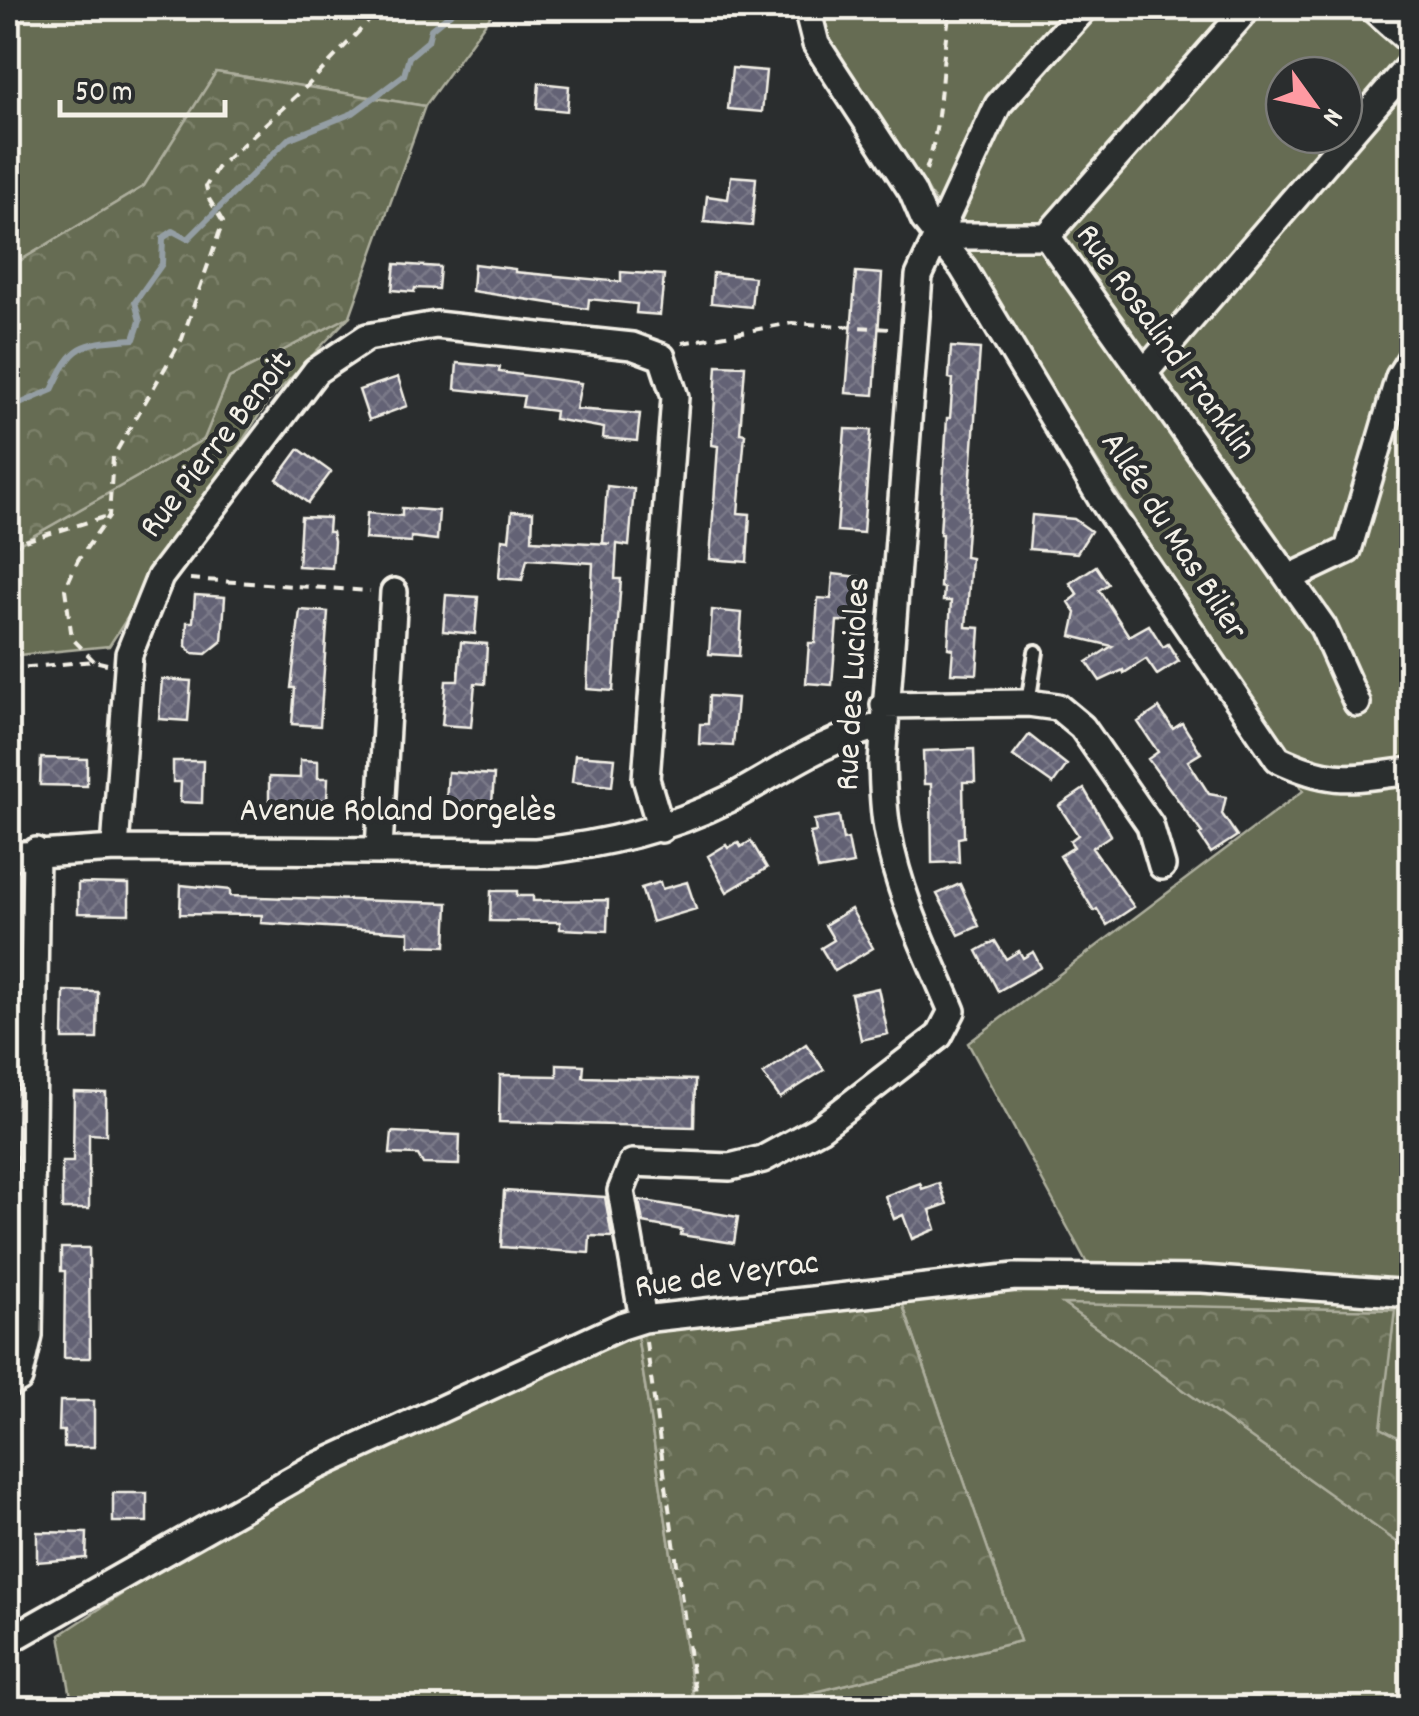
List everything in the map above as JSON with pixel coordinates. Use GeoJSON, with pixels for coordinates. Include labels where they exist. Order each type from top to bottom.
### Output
{"type":"FeatureCollection","features":[{"type":"Feature","properties":{"kind":"street","name":"Allée du Mas Bilier"},"geometry":{"type":"LineString","coordinates":[[806,8],[816,44],[912,191],[924,219],[963,268],[1102,500],[1278,760],[1335,780],[1412,771]]}},
{"type":"Feature","properties":{"kind":"street","name":"Rue des Lucioles"},"geometry":{"type":"LineString","coordinates":[[644,1319],[621,1192],[632,1163],[730,1167],[764,1159],[820,1128],[939,1036],[952,1011],[910,911],[887,833],[882,764],[919,276],[998,105],[1084,8]]}},
{"type":"Feature","properties":{"kind":"street"},"geometry":{"type":"LineString","coordinates":[[1047,236],[1248,8]]}},
{"type":"Feature","properties":{"kind":"street"},"geometry":{"type":"LineString","coordinates":[[1372,8],[1412,43]]}},
{"type":"Feature","properties":{"kind":"street"},"geometry":{"type":"LineString","coordinates":[[1144,373],[1412,62]]}},
{"type":"Feature","properties":{"kind":"street","name":"Rue Rosalind Franklin"},"geometry":{"type":"LineString","coordinates":[[936,236],[1047,236],[1323,627],[1358,702]]}},
{"type":"Feature","properties":{"kind":"street","name":"Rue Pierre Benoit"},"geometry":{"type":"LineString","coordinates":[[115,848],[129,654],[160,577],[316,372],[367,337],[436,325],[632,346],[662,358]]}},
{"type":"Feature","properties":{"kind":"street"},"geometry":{"type":"LineString","coordinates":[[1289,578],[1348,550],[1399,377],[1412,356]]}},
{"type":"Feature","properties":{"kind":"street"},"geometry":{"type":"LineString","coordinates":[[661,829],[646,779],[675,397],[662,358]]}},
{"type":"Feature","properties":{"kind":"street"},"geometry":{"type":"LineString","coordinates":[[379,848],[394,592]]}},
{"type":"Feature","properties":{"kind":"street"},"geometry":{"type":"LineString","coordinates":[[1028,703],[1058,707],[1082,728],[1150,825],[1162,866]]}},
{"type":"Feature","properties":{"kind":"street","name":"Avenue Roland Dorgelès"},"geometry":{"type":"LineString","coordinates":[[8,856],[115,848],[536,852],[582,847],[661,829],[728,799],[883,715],[1028,703]]}},
{"type":"Feature","properties":{"kind":"street"},"geometry":{"type":"LineString","coordinates":[[8,1385],[19,1378],[29,1336],[36,852]]}},
{"type":"Feature","properties":{"kind":"street","name":"Rue de Veyrac"},"geometry":{"type":"LineString","coordinates":[[8,1642],[310,1470],[621,1326],[644,1319],[1015,1277],[1202,1279],[1412,1294]]}},
{"type":"Feature","properties":{"kind":"lane"},"geometry":{"type":"LineString","coordinates":[[1028,703],[1036,652]]}},
{"type":"Feature","properties":{"kind":"path"},"geometry":{"type":"LineString","coordinates":[[94,661],[72,638],[65,589],[78,560],[109,516],[113,457],[182,339],[223,222],[206,186],[217,168],[308,85],[381,8]]}},
{"type":"Feature","properties":{"kind":"path"},"geometry":{"type":"LineString","coordinates":[[912,191],[926,173],[937,139],[944,40],[951,8]]}},
{"type":"Feature","properties":{"kind":"path"},"geometry":{"type":"LineString","coordinates":[[662,358],[686,340],[792,323],[914,330]]}},
{"type":"Feature","properties":{"kind":"path"},"geometry":{"type":"LineString","coordinates":[[8,546],[109,516]]}},
{"type":"Feature","properties":{"kind":"path"},"geometry":{"type":"LineString","coordinates":[[160,577],[394,592]]}},
{"type":"Feature","properties":{"kind":"path"},"geometry":{"type":"LineString","coordinates":[[8,669],[94,661],[128,668]]}},
{"type":"Feature","properties":{"kind":"path"},"geometry":{"type":"LineString","coordinates":[[644,1319],[697,1708]]}},
{"type":"Feature","properties":{"kind":"green space"},"geometry":{"type":"Polygon","coordinates":[[[8,8],[496,8],[425,106],[216,72],[144,186],[8,268],[8,8]]]}},
{"type":"Feature","properties":{"kind":"green space"},"geometry":{"type":"Polygon","coordinates":[[[809,8],[1411,8],[1411,1444],[1380,1428],[1395,1310],[1065,1305],[1411,1552],[1411,1708],[751,1708],[1020,1641],[902,1303],[1096,1280],[968,1043],[1303,791],[913,166],[809,8]]]}},
{"type":"Feature","properties":{"kind":"green space"},"geometry":{"type":"Polygon","coordinates":[[[216,72],[425,106],[350,316],[229,378],[204,439],[8,550],[8,268],[144,186],[216,72]]]}},
{"type":"Feature","properties":{"kind":"green space"},"geometry":{"type":"Polygon","coordinates":[[[350,316],[267,403],[109,646],[8,656],[8,550],[204,439],[229,378],[350,316]]]}},
{"type":"Feature","properties":{"kind":"green space"},"geometry":{"type":"Polygon","coordinates":[[[902,1303],[1020,1641],[751,1708],[695,1708],[637,1334],[902,1303]]]}},
{"type":"Feature","properties":{"kind":"green space"},"geometry":{"type":"Polygon","coordinates":[[[1063,1304],[1395,1310],[1381,1428],[1411,1444],[1411,1552],[1063,1304]]]}},
{"type":"Feature","properties":{"kind":"green space"},"geometry":{"type":"Polygon","coordinates":[[[637,1334],[695,1708],[73,1708],[60,1635],[243,1514],[637,1334]]]}},
{"type":"Feature","properties":{"kind":"building"},"geometry":{"type":"Polygon","coordinates":[[[732,68],[766,71],[762,112],[728,109],[732,68]]]}},
{"type":"Feature","properties":{"kind":"building"},"geometry":{"type":"Polygon","coordinates":[[[539,83],[569,86],[567,111],[537,108],[539,83]]]}},
{"type":"Feature","properties":{"kind":"building"},"geometry":{"type":"Polygon","coordinates":[[[731,176],[756,178],[752,226],[704,222],[707,196],[728,199],[731,176]]]}},
{"type":"Feature","properties":{"kind":"building"},"geometry":{"type":"Polygon","coordinates":[[[395,264],[440,267],[438,289],[392,290],[395,264]]]}},
{"type":"Feature","properties":{"kind":"building"},"geometry":{"type":"Polygon","coordinates":[[[474,264],[621,282],[621,272],[664,275],[660,315],[636,313],[637,304],[589,299],[588,309],[472,291],[474,264]]]}},
{"type":"Feature","properties":{"kind":"building"},"geometry":{"type":"Polygon","coordinates":[[[856,272],[882,274],[874,395],[846,393],[856,272]]]}},
{"type":"Feature","properties":{"kind":"building"},"geometry":{"type":"Polygon","coordinates":[[[713,273],[754,277],[751,307],[711,303],[713,273]]]}},
{"type":"Feature","properties":{"kind":"building"},"geometry":{"type":"Polygon","coordinates":[[[951,347],[980,349],[965,557],[971,558],[966,627],[980,628],[977,674],[951,673],[951,601],[943,601],[944,588],[940,587],[947,418],[953,379],[949,378],[951,347]]]}},
{"type":"Feature","properties":{"kind":"building"},"geometry":{"type":"Polygon","coordinates":[[[457,363],[581,383],[576,409],[640,414],[637,441],[603,438],[604,428],[554,419],[555,411],[522,407],[524,396],[455,389],[457,363]]]}},
{"type":"Feature","properties":{"kind":"building"},"geometry":{"type":"Polygon","coordinates":[[[717,365],[745,366],[740,433],[745,434],[738,513],[750,514],[747,562],[710,559],[718,446],[712,445],[717,365]]]}},
{"type":"Feature","properties":{"kind":"building"},"geometry":{"type":"Polygon","coordinates":[[[398,377],[407,406],[369,420],[359,390],[398,377]]]}},
{"type":"Feature","properties":{"kind":"building"},"geometry":{"type":"Polygon","coordinates":[[[845,429],[871,430],[863,533],[837,531],[845,429]]]}},
{"type":"Feature","properties":{"kind":"building"},"geometry":{"type":"Polygon","coordinates":[[[299,449],[331,472],[308,503],[277,479],[299,449]]]}},
{"type":"Feature","properties":{"kind":"building"},"geometry":{"type":"Polygon","coordinates":[[[607,486],[634,489],[629,546],[617,544],[615,579],[621,579],[613,691],[587,689],[593,563],[527,559],[522,580],[499,578],[502,539],[509,540],[512,511],[533,512],[532,540],[610,544],[603,543],[607,486]]]}},
{"type":"Feature","properties":{"kind":"building"},"geometry":{"type":"Polygon","coordinates":[[[402,508],[439,511],[437,540],[365,539],[367,513],[402,516],[402,508]]]}},
{"type":"Feature","properties":{"kind":"building"},"geometry":{"type":"Polygon","coordinates":[[[1032,515],[1074,519],[1091,531],[1077,553],[1029,549],[1032,515]]]}},
{"type":"Feature","properties":{"kind":"building"},"geometry":{"type":"Polygon","coordinates":[[[301,517],[329,518],[328,532],[332,532],[334,541],[332,568],[298,566],[301,517]]]}},
{"type":"Feature","properties":{"kind":"building"},"geometry":{"type":"Polygon","coordinates":[[[1096,566],[1108,584],[1099,590],[1129,636],[1149,625],[1163,647],[1168,644],[1179,661],[1157,675],[1146,659],[1124,673],[1123,670],[1100,681],[1087,662],[1112,646],[1071,636],[1076,613],[1069,602],[1078,595],[1070,583],[1096,566]]]}},
{"type":"Feature","properties":{"kind":"building"},"geometry":{"type":"Polygon","coordinates":[[[833,574],[860,577],[857,622],[837,621],[832,685],[806,683],[809,643],[815,643],[818,598],[831,599],[833,574]]]}},
{"type":"Feature","properties":{"kind":"building"},"geometry":{"type":"Polygon","coordinates":[[[195,595],[225,597],[222,641],[206,654],[192,653],[186,646],[187,622],[193,622],[195,595]]]}},
{"type":"Feature","properties":{"kind":"building"},"geometry":{"type":"Polygon","coordinates":[[[446,595],[478,597],[475,634],[443,631],[446,595]]]}},
{"type":"Feature","properties":{"kind":"building"},"geometry":{"type":"Polygon","coordinates":[[[300,610],[328,612],[320,726],[292,724],[295,688],[291,688],[300,610]]]}},
{"type":"Feature","properties":{"kind":"building"},"geometry":{"type":"Polygon","coordinates":[[[712,610],[742,613],[739,656],[709,654],[712,610]]]}},
{"type":"Feature","properties":{"kind":"building"},"geometry":{"type":"Polygon","coordinates":[[[461,642],[487,644],[485,684],[475,683],[471,727],[442,725],[446,681],[458,681],[461,642]]]}},
{"type":"Feature","properties":{"kind":"building"},"geometry":{"type":"Polygon","coordinates":[[[162,679],[191,681],[188,721],[159,719],[162,679]]]}},
{"type":"Feature","properties":{"kind":"building"},"geometry":{"type":"Polygon","coordinates":[[[709,696],[737,698],[733,746],[699,744],[700,724],[708,724],[709,696]]]}},
{"type":"Feature","properties":{"kind":"building"},"geometry":{"type":"Polygon","coordinates":[[[1159,708],[1173,729],[1182,723],[1201,753],[1188,761],[1209,794],[1226,797],[1222,814],[1237,836],[1211,853],[1199,835],[1202,833],[1148,759],[1158,752],[1138,722],[1159,708]]]}},
{"type":"Feature","properties":{"kind":"building"},"geometry":{"type":"Polygon","coordinates":[[[1029,735],[1067,765],[1053,784],[1013,756],[1029,735]]]}},
{"type":"Feature","properties":{"kind":"building"},"geometry":{"type":"Polygon","coordinates":[[[974,749],[975,782],[963,782],[964,837],[958,838],[959,862],[932,863],[931,784],[924,784],[923,751],[974,749]]]}},
{"type":"Feature","properties":{"kind":"building"},"geometry":{"type":"Polygon","coordinates":[[[575,755],[615,758],[612,786],[572,782],[575,755]]]}},
{"type":"Feature","properties":{"kind":"building"},"geometry":{"type":"Polygon","coordinates":[[[41,758],[87,759],[87,786],[40,785],[41,758]]]}},
{"type":"Feature","properties":{"kind":"building"},"geometry":{"type":"Polygon","coordinates":[[[300,760],[318,761],[318,778],[328,778],[327,800],[314,800],[314,804],[269,804],[269,777],[300,778],[300,760]]]}},
{"type":"Feature","properties":{"kind":"building"},"geometry":{"type":"Polygon","coordinates":[[[173,761],[203,761],[202,803],[180,802],[181,782],[173,782],[173,761]]]}},
{"type":"Feature","properties":{"kind":"building"},"geometry":{"type":"Polygon","coordinates":[[[448,772],[494,775],[492,804],[446,801],[448,772]]]}},
{"type":"Feature","properties":{"kind":"building"},"geometry":{"type":"Polygon","coordinates":[[[1084,789],[1111,835],[1092,848],[1134,907],[1107,925],[1060,856],[1074,847],[1070,841],[1078,835],[1059,806],[1084,789]]]}},
{"type":"Feature","properties":{"kind":"building"},"geometry":{"type":"Polygon","coordinates":[[[839,816],[853,864],[818,870],[810,833],[816,832],[814,820],[839,816]]]}},
{"type":"Feature","properties":{"kind":"building"},"geometry":{"type":"Polygon","coordinates":[[[751,841],[767,868],[727,892],[708,856],[726,845],[728,848],[738,842],[741,847],[751,841]]]}},
{"type":"Feature","properties":{"kind":"building"},"geometry":{"type":"Polygon","coordinates":[[[660,882],[662,889],[687,882],[696,909],[652,922],[641,888],[660,882]]]}},
{"type":"Feature","properties":{"kind":"building"},"geometry":{"type":"Polygon","coordinates":[[[78,883],[129,884],[129,914],[78,913],[78,883]]]}},
{"type":"Feature","properties":{"kind":"building"},"geometry":{"type":"Polygon","coordinates":[[[960,884],[979,926],[959,935],[937,894],[960,884]]]}},
{"type":"Feature","properties":{"kind":"building"},"geometry":{"type":"Polygon","coordinates":[[[181,885],[230,890],[230,896],[448,903],[446,946],[409,945],[409,932],[261,923],[262,915],[180,914],[181,885]]]}},
{"type":"Feature","properties":{"kind":"building"},"geometry":{"type":"Polygon","coordinates":[[[491,891],[517,891],[517,896],[533,896],[533,901],[608,900],[607,931],[560,929],[560,922],[490,921],[491,891]]]}},
{"type":"Feature","properties":{"kind":"building"},"geometry":{"type":"Polygon","coordinates":[[[851,909],[873,948],[835,971],[821,948],[834,940],[825,925],[851,909]]]}},
{"type":"Feature","properties":{"kind":"building"},"geometry":{"type":"Polygon","coordinates":[[[995,941],[1006,959],[1019,951],[1023,958],[1033,952],[1041,967],[998,991],[977,951],[995,941]]]}},
{"type":"Feature","properties":{"kind":"building"},"geometry":{"type":"Polygon","coordinates":[[[878,988],[888,1034],[861,1040],[851,994],[878,988]]]}},
{"type":"Feature","properties":{"kind":"building"},"geometry":{"type":"Polygon","coordinates":[[[64,991],[98,992],[97,1039],[63,1039],[64,991]]]}},
{"type":"Feature","properties":{"kind":"building"},"geometry":{"type":"Polygon","coordinates":[[[806,1044],[824,1070],[780,1098],[763,1074],[806,1044]]]}},
{"type":"Feature","properties":{"kind":"building"},"geometry":{"type":"Polygon","coordinates":[[[557,1064],[584,1065],[583,1077],[695,1080],[694,1127],[499,1122],[500,1075],[557,1076],[557,1064]]]}},
{"type":"Feature","properties":{"kind":"building"},"geometry":{"type":"Polygon","coordinates":[[[74,1092],[106,1093],[106,1135],[89,1134],[89,1209],[62,1209],[62,1162],[73,1162],[74,1092]]]}},
{"type":"Feature","properties":{"kind":"building"},"geometry":{"type":"Polygon","coordinates":[[[392,1132],[460,1135],[459,1165],[423,1164],[418,1155],[390,1154],[392,1132]]]}},
{"type":"Feature","properties":{"kind":"building"},"geometry":{"type":"Polygon","coordinates":[[[920,1183],[922,1189],[939,1183],[947,1204],[930,1210],[936,1229],[912,1239],[903,1215],[894,1219],[885,1196],[920,1183]]]}},
{"type":"Feature","properties":{"kind":"building"},"geometry":{"type":"Polygon","coordinates":[[[504,1191],[605,1197],[612,1237],[590,1236],[589,1253],[501,1247],[504,1191]]]}},
{"type":"Feature","properties":{"kind":"building"},"geometry":{"type":"Polygon","coordinates":[[[639,1200],[738,1217],[734,1243],[681,1235],[682,1230],[643,1223],[639,1200]]]}},
{"type":"Feature","properties":{"kind":"building"},"geometry":{"type":"Polygon","coordinates":[[[61,1248],[89,1248],[90,1358],[64,1358],[65,1271],[61,1271],[61,1248]]]}},
{"type":"Feature","properties":{"kind":"building"},"geometry":{"type":"Polygon","coordinates":[[[60,1401],[94,1401],[94,1447],[64,1447],[64,1431],[59,1431],[60,1401]]]}},
{"type":"Feature","properties":{"kind":"building"},"geometry":{"type":"Polygon","coordinates":[[[113,1493],[147,1493],[147,1522],[113,1522],[113,1493]]]}},
{"type":"Feature","properties":{"kind":"building"},"geometry":{"type":"Polygon","coordinates":[[[37,1532],[87,1533],[86,1558],[37,1562],[37,1532]]]}},
{"type":"Feature","properties":{"kind":"waterway"},"geometry":{"type":"LineString","coordinates":[[8,409],[52,390],[67,362],[82,348],[134,339],[140,321],[135,302],[162,264],[163,238],[173,231],[188,239],[288,139],[353,113],[404,75],[409,57],[428,41],[431,29],[457,8]]}}]}
